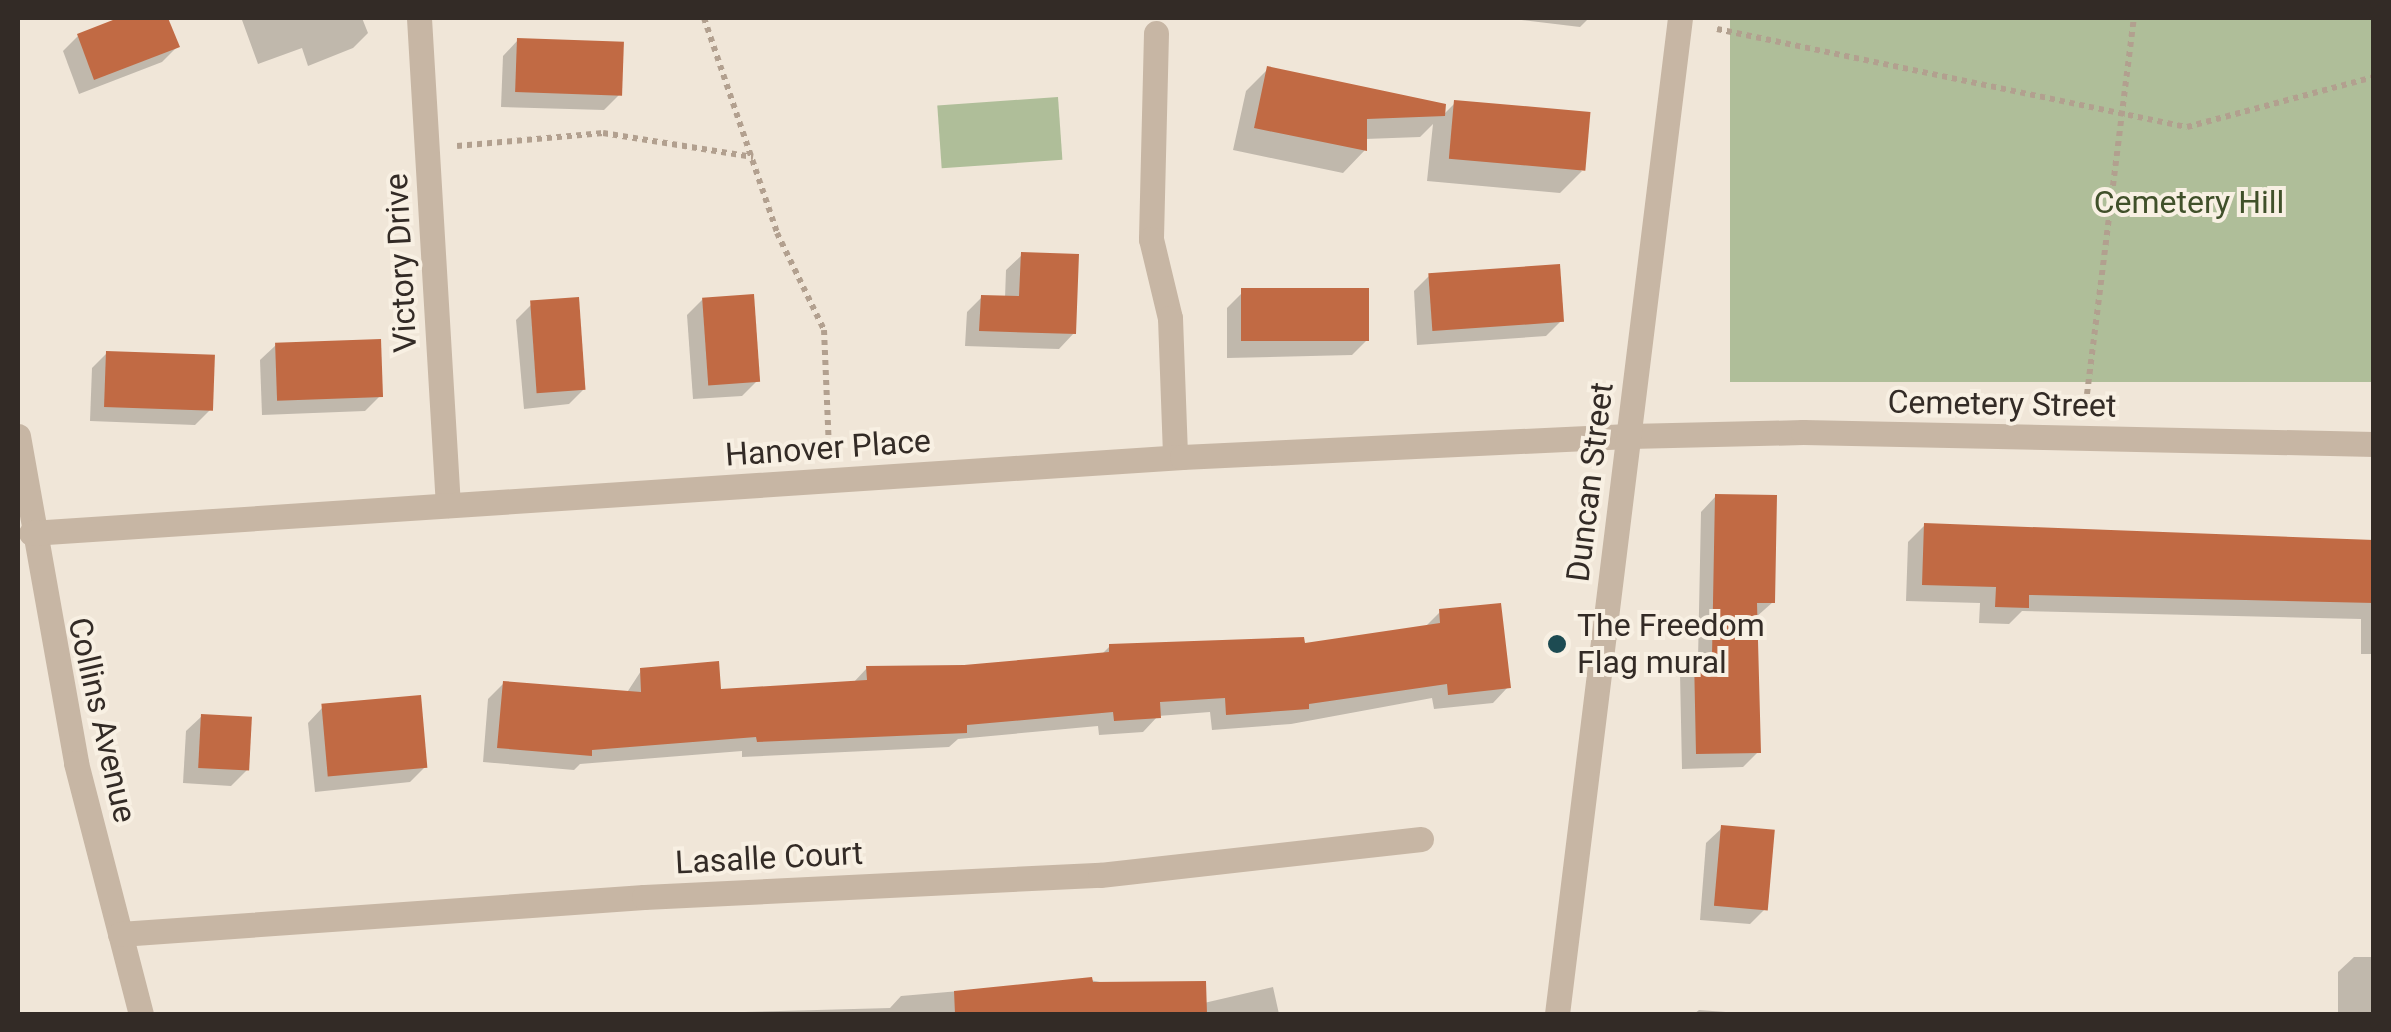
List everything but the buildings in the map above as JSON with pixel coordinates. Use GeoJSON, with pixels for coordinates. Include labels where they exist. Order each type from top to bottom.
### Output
{"type":"FeatureCollection","features":[{"type":"Feature","properties":{"kind":"street","name":"Victory Drive"},"geometry":{"type":"LineString","coordinates":[[418,18],[448,505]]}},
{"type":"Feature","properties":{"kind":"street","name":"Duncan Street"},"geometry":{"type":"LineString","coordinates":[[1557,1014],[1680,18]]}},
{"type":"Feature","properties":{"kind":"street"},"geometry":{"type":"LineString","coordinates":[[1156,33],[1151,239],[1170,318],[1174,458]]}},
{"type":"Feature","properties":{"kind":"street","name":"Cemetery Street"},"geometry":{"type":"LineString","coordinates":[[1629,436],[1802,432],[2374,444]]}},
{"type":"Feature","properties":{"kind":"street","name":"Collins Avenue"},"geometry":{"type":"LineString","coordinates":[[18,436],[31,533],[76,763],[141,1014]]}},
{"type":"Feature","properties":{"kind":"street","name":"Hanover Place"},"geometry":{"type":"LineString","coordinates":[[31,533],[1174,458],[1629,436]]}},
{"type":"Feature","properties":{"kind":"street","name":"Lasalle Court"},"geometry":{"type":"LineString","coordinates":[[120,934],[644,897],[1100,875],[1421,839]]}},
{"type":"Feature","properties":{"kind":"path"},"geometry":{"type":"LineString","coordinates":[[704,18],[777,233],[824,330],[830,480]]}},
{"type":"Feature","properties":{"kind":"path"},"geometry":{"type":"LineString","coordinates":[[2087,394],[2134,18]]}},
{"type":"Feature","properties":{"kind":"path"},"geometry":{"type":"LineString","coordinates":[[1718,29],[2188,127],[2374,77]]}},
{"type":"Feature","properties":{"kind":"path"},"geometry":{"type":"LineString","coordinates":[[426,148],[603,133],[753,157]]}},
{"type":"Feature","properties":{"kind":"green space","name":"Cemetery Hill"},"geometry":{"type":"Polygon","coordinates":[[[1730,18],[2373,18],[2373,382],[1730,382],[1730,18]]]}},
{"type":"Feature","properties":{"kind":"green space"},"geometry":{"type":"Polygon","coordinates":[[[1058,97],[1062,160],[942,168],[937,105],[1058,97]]]}},
{"type":"Feature","properties":{"kind":"place","name":"The Freedom Flag mural"},"geometry":{"type":"Point","coordinates":[1557,644]}}]}
